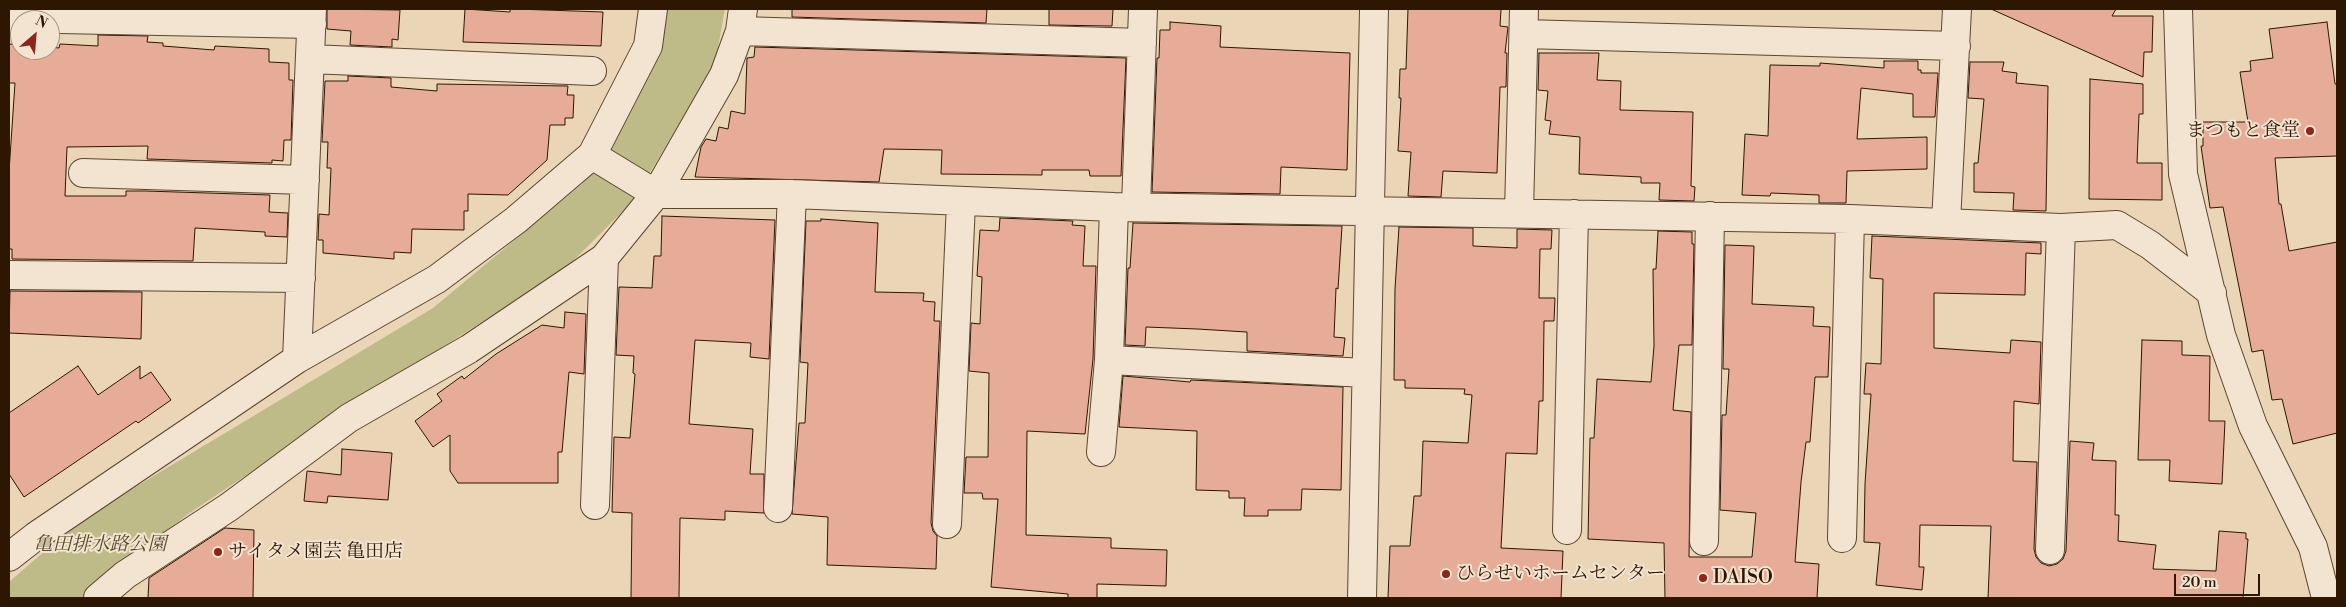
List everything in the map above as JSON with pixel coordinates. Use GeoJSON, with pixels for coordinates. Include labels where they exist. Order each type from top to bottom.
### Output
{"type":"FeatureCollection","features":[{"type":"Feature","properties":{"kind":"street"},"geometry":{"type":"LineString","coordinates":[[9,557],[36,536],[298,359],[438,279],[516,220],[592,155],[648,46],[653,9]]}},
{"type":"Feature","properties":{"kind":"street"},"geometry":{"type":"LineString","coordinates":[[1101,452],[1142,43],[1143,9]]}},
{"type":"Feature","properties":{"kind":"street"},"geometry":{"type":"LineString","coordinates":[[1362,598],[1374,9]]}},
{"type":"Feature","properties":{"kind":"street"},"geometry":{"type":"LineString","coordinates":[[1946,222],[1958,9]]}},
{"type":"Feature","properties":{"kind":"street"},"geometry":{"type":"LineString","coordinates":[[2178,9],[2183,174],[2221,335],[2253,426],[2313,547],[2326,598]]}},
{"type":"Feature","properties":{"kind":"street"},"geometry":{"type":"LineString","coordinates":[[9,18],[312,17],[298,359]]}},
{"type":"Feature","properties":{"kind":"street"},"geometry":{"type":"LineString","coordinates":[[98,598],[125,575],[229,507],[349,418],[469,349],[604,258],[656,194],[724,75],[742,20],[1142,43]]}},
{"type":"Feature","properties":{"kind":"street"},"geometry":{"type":"LineString","coordinates":[[1519,213],[1524,22],[1956,46]]}},
{"type":"Feature","properties":{"kind":"street"},"geometry":{"type":"LineString","coordinates":[[310,59],[592,71]]}},
{"type":"Feature","properties":{"kind":"street"},"geometry":{"type":"LineString","coordinates":[[592,155],[656,194],[792,194],[1125,207],[1850,219],[2061,228],[2117,225],[2150,245],[2212,292]]}},
{"type":"Feature","properties":{"kind":"street"},"geometry":{"type":"LineString","coordinates":[[83,173],[305,180]]}},
{"type":"Feature","properties":{"kind":"street"},"geometry":{"type":"LineString","coordinates":[[778,508],[792,194]]}},
{"type":"Feature","properties":{"kind":"street"},"geometry":{"type":"LineString","coordinates":[[946,524],[961,202]]}},
{"type":"Feature","properties":{"kind":"street"},"geometry":{"type":"LineString","coordinates":[[1567,530],[1574,214]]}},
{"type":"Feature","properties":{"kind":"street"},"geometry":{"type":"LineString","coordinates":[[1704,541],[1710,216]]}},
{"type":"Feature","properties":{"kind":"street"},"geometry":{"type":"LineString","coordinates":[[1842,538],[1850,219]]}},
{"type":"Feature","properties":{"kind":"street"},"geometry":{"type":"LineString","coordinates":[[2050,550],[2061,228]]}},
{"type":"Feature","properties":{"kind":"street"},"geometry":{"type":"LineString","coordinates":[[595,505],[604,258]]}},
{"type":"Feature","properties":{"kind":"street"},"geometry":{"type":"LineString","coordinates":[[9,275],[301,278]]}},
{"type":"Feature","properties":{"kind":"street"},"geometry":{"type":"LineString","coordinates":[[1109,360],[1366,373]]}},
{"type":"Feature","properties":{"kind":"green space","name":"亀田排水路公園"},"geometry":{"type":"Polygon","coordinates":[[[667,9],[725,9],[715,64],[633,201],[566,268],[341,412],[188,514],[86,598],[9,598],[9,582],[82,519],[433,308],[583,183],[664,28],[667,9]]]}},
{"type":"Feature","properties":{"kind":"building"},"geometry":{"type":"Polygon","coordinates":[[[327,9],[400,10],[398,40],[392,39],[392,47],[350,45],[351,31],[327,29],[327,9]]]}},
{"type":"Feature","properties":{"kind":"building"},"geometry":{"type":"Polygon","coordinates":[[[465,9],[510,12],[510,9],[516,9],[603,12],[601,46],[463,42],[465,9]]]}},
{"type":"Feature","properties":{"kind":"building"},"geometry":{"type":"Polygon","coordinates":[[[792,9],[987,9],[986,23],[792,17],[792,9]]]}},
{"type":"Feature","properties":{"kind":"building"},"geometry":{"type":"Polygon","coordinates":[[[1049,9],[1113,9],[1112,26],[1049,25],[1049,9]]]}},
{"type":"Feature","properties":{"kind":"building"},"geometry":{"type":"Polygon","coordinates":[[[1408,9],[1501,9],[1500,26],[1508,27],[1505,53],[1507,53],[1506,87],[1500,87],[1497,173],[1443,171],[1441,197],[1408,196],[1411,152],[1398,151],[1401,98],[1399,98],[1400,69],[1406,69],[1408,9]]]}},
{"type":"Feature","properties":{"kind":"building"},"geometry":{"type":"Polygon","coordinates":[[[1991,9],[2116,9],[2112,16],[2153,16],[2152,52],[2144,52],[2143,77],[1991,9]]]}},
{"type":"Feature","properties":{"kind":"building"},"geometry":{"type":"Polygon","coordinates":[[[1170,22],[1221,26],[1220,47],[1350,53],[1347,170],[1281,167],[1280,194],[1152,192],[1157,58],[1159,58],[1160,30],[1170,30],[1170,22]]]}},
{"type":"Feature","properties":{"kind":"building"},"geometry":{"type":"Polygon","coordinates":[[[2327,22],[2335,84],[2337,84],[2337,156],[2275,158],[2279,204],[2281,204],[2289,251],[2337,242],[2337,433],[2293,444],[2282,399],[2272,400],[2263,350],[2252,352],[2223,207],[2210,208],[2201,146],[2203,146],[2203,122],[2248,122],[2240,72],[2251,71],[2250,61],[2273,58],[2269,29],[2327,22]]]}},
{"type":"Feature","properties":{"kind":"building"},"geometry":{"type":"Polygon","coordinates":[[[98,35],[148,36],[147,42],[163,43],[163,46],[214,50],[215,46],[269,49],[269,62],[289,63],[289,80],[293,80],[291,140],[284,140],[283,161],[272,160],[272,163],[147,159],[148,146],[67,147],[65,196],[126,196],[126,191],[270,195],[269,212],[288,213],[287,237],[265,236],[265,232],[195,228],[193,261],[12,259],[12,249],[9,249],[9,172],[15,83],[9,83],[9,44],[10,60],[60,60],[60,44],[98,46],[98,35]]]}},
{"type":"Feature","properties":{"kind":"building"},"geometry":{"type":"Polygon","coordinates":[[[755,47],[1126,58],[1121,176],[1090,176],[1089,170],[1042,170],[1042,175],[941,174],[942,150],[884,149],[879,182],[695,177],[701,147],[706,139],[716,141],[719,127],[728,129],[731,111],[745,114],[747,58],[754,57],[755,47]]]}},
{"type":"Feature","properties":{"kind":"building"},"geometry":{"type":"Polygon","coordinates":[[[1539,53],[1599,53],[1597,80],[1621,81],[1620,110],[1693,112],[1691,186],[1695,187],[1694,201],[1659,200],[1660,183],[1641,183],[1641,177],[1579,174],[1580,137],[1549,134],[1551,121],[1545,120],[1548,91],[1538,90],[1539,53]]]}},
{"type":"Feature","properties":{"kind":"building"},"geometry":{"type":"Polygon","coordinates":[[[1884,61],[1918,61],[1918,70],[1921,70],[1921,73],[1938,73],[1935,117],[1913,117],[1913,94],[1861,88],[1857,139],[1927,137],[1927,169],[1847,171],[1846,203],[1819,203],[1819,195],[1771,193],[1770,196],[1742,195],[1745,134],[1768,136],[1770,65],[1820,66],[1820,63],[1884,68],[1884,61]]]}},
{"type":"Feature","properties":{"kind":"building"},"geometry":{"type":"Polygon","coordinates":[[[1970,62],[2004,62],[2002,71],[2017,73],[2016,83],[2048,86],[2046,211],[2013,210],[2014,193],[1974,192],[1974,163],[1978,163],[1984,99],[1968,98],[1970,62]]]}},
{"type":"Feature","properties":{"kind":"building"},"geometry":{"type":"Polygon","coordinates":[[[348,76],[391,78],[391,87],[437,91],[437,84],[568,86],[567,95],[574,95],[573,118],[565,118],[565,125],[550,125],[547,160],[508,195],[468,194],[468,211],[464,211],[464,230],[412,229],[411,253],[394,252],[394,259],[323,253],[323,240],[318,240],[319,214],[329,215],[331,168],[327,168],[328,142],[322,142],[325,81],[348,81],[348,76]]]}},
{"type":"Feature","properties":{"kind":"building"},"geometry":{"type":"Polygon","coordinates":[[[2090,79],[2143,84],[2143,114],[2139,114],[2137,163],[2162,163],[2162,200],[2089,199],[2090,79]]]}},
{"type":"Feature","properties":{"kind":"building"},"geometry":{"type":"Polygon","coordinates":[[[662,216],[775,220],[769,359],[750,357],[751,343],[695,340],[689,424],[753,429],[750,474],[764,474],[764,513],[725,511],[725,520],[680,518],[679,598],[631,598],[632,513],[612,512],[614,437],[630,438],[635,374],[633,373],[634,356],[616,355],[619,287],[652,288],[654,256],[661,256],[662,216]]]}},
{"type":"Feature","properties":{"kind":"building"},"geometry":{"type":"Polygon","coordinates":[[[1000,218],[1073,221],[1072,225],[1085,226],[1083,266],[1096,266],[1093,359],[1085,434],[1027,431],[1026,535],[1111,538],[1111,548],[1167,550],[1166,586],[1097,584],[1097,598],[1068,598],[1068,594],[991,587],[998,499],[983,499],[982,493],[964,493],[966,457],[988,457],[989,373],[969,371],[971,323],[980,324],[982,277],[977,276],[980,230],[999,231],[1000,218]]]}},
{"type":"Feature","properties":{"kind":"building"},"geometry":{"type":"Polygon","coordinates":[[[821,219],[878,223],[875,292],[924,293],[923,301],[935,302],[934,321],[940,321],[931,523],[933,531],[937,536],[936,569],[827,565],[828,517],[792,514],[799,423],[805,423],[808,363],[800,362],[806,221],[821,221],[821,219]]]}},
{"type":"Feature","properties":{"kind":"building"},"geometry":{"type":"Polygon","coordinates":[[[1133,223],[1342,226],[1338,289],[1336,288],[1334,337],[1345,338],[1343,356],[1247,351],[1247,332],[1197,329],[1146,327],[1145,346],[1125,345],[1128,268],[1130,268],[1133,223]]]}},
{"type":"Feature","properties":{"kind":"building"},"geometry":{"type":"Polygon","coordinates":[[[1399,227],[1473,228],[1473,246],[1517,248],[1517,229],[1552,230],[1551,249],[1540,249],[1539,298],[1555,298],[1554,321],[1544,321],[1543,401],[1539,401],[1537,454],[1506,453],[1501,548],[1563,551],[1561,598],[1388,598],[1390,546],[1410,546],[1414,496],[1421,496],[1423,441],[1468,443],[1472,395],[1464,394],[1465,389],[1405,388],[1405,380],[1394,380],[1395,289],[1399,227]]]}},
{"type":"Feature","properties":{"kind":"building"},"geometry":{"type":"Polygon","coordinates":[[[1658,231],[1692,232],[1692,244],[1694,244],[1692,345],[1679,345],[1673,410],[1691,412],[1689,557],[1752,557],[1756,513],[1720,510],[1722,415],[1726,415],[1729,369],[1723,369],[1725,245],[1754,246],[1752,304],[1814,307],[1813,326],[1830,327],[1828,377],[1815,377],[1810,442],[1806,442],[1801,482],[1795,562],[1819,564],[1817,598],[1665,598],[1664,543],[1588,539],[1590,438],[1594,438],[1597,379],[1651,382],[1654,346],[1653,269],[1656,269],[1658,231]]]}},
{"type":"Feature","properties":{"kind":"building"},"geometry":{"type":"Polygon","coordinates":[[[1872,236],[2041,243],[2041,254],[2026,253],[2025,295],[1934,293],[1934,348],[2010,353],[2011,340],[2041,342],[2039,404],[2014,401],[2013,461],[2037,462],[2034,549],[2036,557],[2041,563],[2049,566],[2057,564],[2063,559],[2066,551],[2070,441],[2094,443],[2092,460],[2116,461],[2115,515],[2119,515],[2118,541],[2156,545],[2153,569],[2216,571],[2219,531],[2246,533],[2246,539],[2248,539],[2243,598],[1988,598],[1991,526],[1920,525],[1919,567],[1924,567],[1922,590],[1876,585],[1880,543],[1864,542],[1865,484],[1871,394],[1864,394],[1866,363],[1881,364],[1883,279],[1870,278],[1872,236]]]}},
{"type":"Feature","properties":{"kind":"building"},"geometry":{"type":"Polygon","coordinates":[[[10,291],[142,292],[141,339],[9,333],[10,291]]]}},
{"type":"Feature","properties":{"kind":"building"},"geometry":{"type":"Polygon","coordinates":[[[565,312],[586,314],[584,374],[569,372],[562,452],[558,452],[558,483],[458,483],[450,471],[450,435],[433,447],[415,421],[442,401],[437,394],[462,376],[464,379],[496,354],[542,325],[564,328],[565,312]]]}},
{"type":"Feature","properties":{"kind":"building"},"geometry":{"type":"Polygon","coordinates":[[[2142,340],[2182,341],[2182,355],[2210,356],[2209,421],[2225,421],[2222,484],[2169,481],[2170,460],[2138,460],[2142,340]]]}},
{"type":"Feature","properties":{"kind":"building"},"geometry":{"type":"Polygon","coordinates":[[[78,366],[98,395],[140,366],[140,379],[151,372],[171,400],[138,423],[136,421],[24,497],[9,474],[9,413],[78,366]]]}},
{"type":"Feature","properties":{"kind":"building"},"geometry":{"type":"Polygon","coordinates":[[[1123,376],[1190,382],[1191,380],[1343,387],[1341,490],[1302,489],[1301,510],[1268,510],[1268,516],[1244,516],[1245,498],[1229,498],[1229,491],[1196,490],[1197,431],[1119,427],[1123,376]]]}},
{"type":"Feature","properties":{"kind":"building"},"geometry":{"type":"Polygon","coordinates":[[[342,449],[392,453],[388,500],[328,496],[327,503],[304,501],[307,471],[341,475],[342,449]]]}},
{"type":"Feature","properties":{"kind":"building","name":"サイタメ園芸 亀田店"},"geometry":{"type":"Polygon","coordinates":[[[225,528],[254,530],[253,598],[148,598],[149,578],[225,528]]]}},
{"type":"Feature","properties":{"kind":"place","name":"まつもと食堂"},"geometry":{"type":"Point","coordinates":[2310,131]}},
{"type":"Feature","properties":{"kind":"place","name":"サイタメ園芸 亀田店"},"geometry":{"type":"Point","coordinates":[218,552]}},
{"type":"Feature","properties":{"kind":"place","name":"ひらせいホームセンター"},"geometry":{"type":"Point","coordinates":[1446,574]}},
{"type":"Feature","properties":{"kind":"place","name":"DAISO"},"geometry":{"type":"Point","coordinates":[1703,578]}}]}
